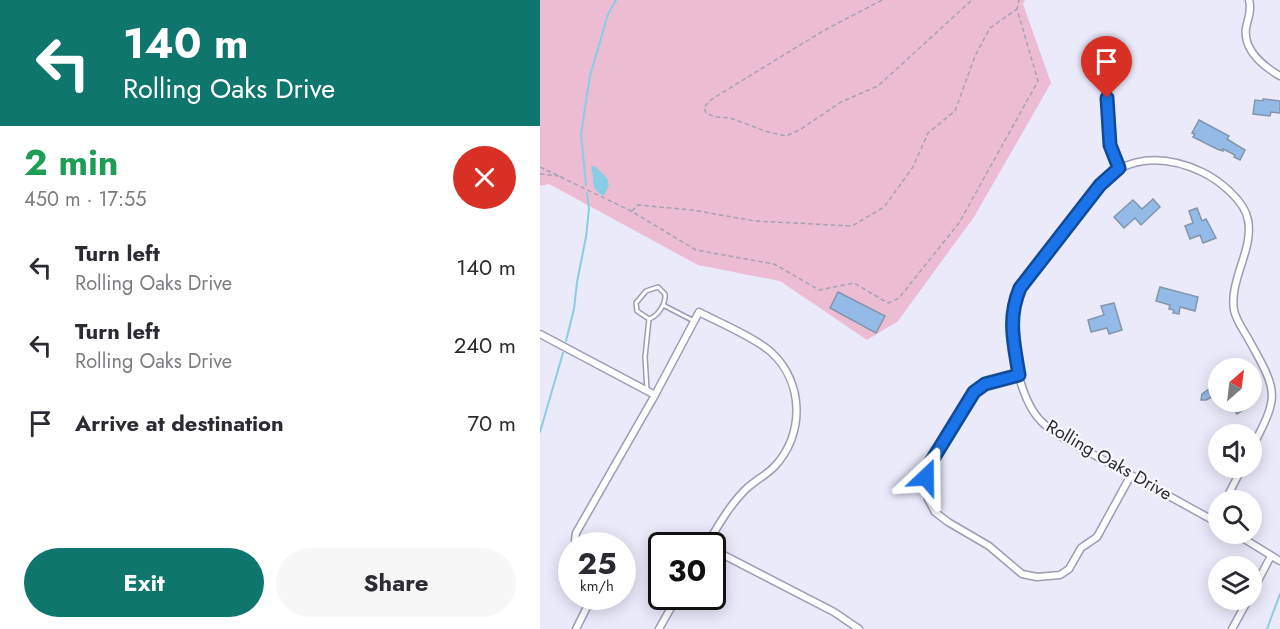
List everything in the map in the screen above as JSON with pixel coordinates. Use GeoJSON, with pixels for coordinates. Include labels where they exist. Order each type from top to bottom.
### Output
{"type":"FeatureCollection","features":[{"type":"Feature","properties":{"kind":"street"},"geometry":{"type":"LineString","coordinates":[[1249,0],[1251,8],[1246,30],[1250,49],[1257,59],[1280,76]]}},
{"type":"Feature","properties":{"kind":"street"},"geometry":{"type":"LineString","coordinates":[[1107,98],[1110,145],[1119,168]]}},
{"type":"Feature","properties":{"kind":"street","name":"Rolling Oaks Drive"},"geometry":{"type":"LineString","coordinates":[[1208,515],[1058,435],[1040,421],[1031,406],[1019,375],[1011,322],[1014,302],[1020,288],[1100,185],[1119,168],[1147,161],[1168,161],[1188,166],[1208,175],[1240,203],[1248,219],[1249,232],[1234,292],[1234,310],[1272,383],[1273,396],[1270,412],[1262,428]]}},
{"type":"Feature","properties":{"kind":"street"},"geometry":{"type":"LineString","coordinates":[[577,532],[655,395],[699,312],[770,351],[782,365],[792,383],[797,406],[795,430],[786,451],[774,467],[746,490],[726,512],[714,532]]}},
{"type":"Feature","properties":{"kind":"street"},"geometry":{"type":"LineString","coordinates":[[540,334],[655,395]]}},
{"type":"Feature","properties":{"kind":"street"},"geometry":{"type":"LineString","coordinates":[[1019,375],[985,384],[974,392],[946,437],[931,462],[926,477],[928,499],[935,512],[988,546],[1022,574],[1037,578],[1060,575],[1069,569],[1082,548],[1097,537],[1131,475]]}},
{"type":"Feature","properties":{"kind":"street"},"geometry":{"type":"LineString","coordinates":[[1252,544],[1280,561]]}},
{"type":"Feature","properties":{"kind":"street"},"geometry":{"type":"LineString","coordinates":[[726,556],[834,612],[859,629]]}},
{"type":"Feature","properties":{"kind":"street"},"geometry":{"type":"LineString","coordinates":[[1262,573],[1271,556]]}},
{"type":"Feature","properties":{"kind":"street"},"geometry":{"type":"LineString","coordinates":[[576,629],[586,610]]}},
{"type":"Feature","properties":{"kind":"street"},"geometry":{"type":"LineString","coordinates":[[659,629],[670,610]]}},
{"type":"Feature","properties":{"kind":"street"},"geometry":{"type":"LineString","coordinates":[[1232,629],[1242,610]]}},
{"type":"Feature","properties":{"kind":"lane"},"geometry":{"type":"LineString","coordinates":[[658,287],[665,294],[663,304],[656,315],[649,319],[637,311],[636,303],[645,291],[658,287]]}},
{"type":"Feature","properties":{"kind":"lane"},"geometry":{"type":"LineString","coordinates":[[663,304],[694,321]]}},
{"type":"Feature","properties":{"kind":"lane"},"geometry":{"type":"LineString","coordinates":[[647,391],[645,357],[649,319]]}},
{"type":"Feature","properties":{"kind":"path"},"geometry":{"type":"LineString","coordinates":[[882,0],[823,32],[712,99],[704,107],[706,113],[715,117],[730,118],[786,136],[801,129],[841,102],[878,86],[972,0]]}},
{"type":"Feature","properties":{"kind":"path"},"geometry":{"type":"LineString","coordinates":[[540,167],[631,211],[696,250],[774,264],[819,290],[854,283],[888,303],[899,298],[959,223],[1038,81],[1017,9],[1019,0]]}},
{"type":"Feature","properties":{"kind":"path"},"geometry":{"type":"LineString","coordinates":[[631,211],[638,205],[693,210],[755,221],[852,226],[884,207],[913,167],[928,133],[955,111],[975,56],[990,28],[1017,9]]}},
{"type":"Feature","properties":{"kind":"path"},"geometry":{"type":"LineString","coordinates":[[540,174],[562,177]]}},
{"type":"Feature","properties":{"kind":"shaded area"},"geometry":{"type":"Polygon","coordinates":[[[540,0],[1025,0],[1023,4],[1051,83],[974,217],[898,321],[867,340],[780,281],[698,265],[549,184],[540,186],[540,0]]]}},
{"type":"Feature","properties":{"kind":"water"},"geometry":{"type":"Polygon","coordinates":[[[595,166],[607,178],[609,185],[604,196],[594,187],[591,167],[595,166]]]}},
{"type":"Feature","properties":{"kind":"building"},"geometry":{"type":"Polygon","coordinates":[[[1263,99],[1280,101],[1280,113],[1271,112],[1270,116],[1253,114],[1255,100],[1263,101],[1263,99]]]}},
{"type":"Feature","properties":{"kind":"building"},"geometry":{"type":"Polygon","coordinates":[[[1199,120],[1229,136],[1227,139],[1245,150],[1240,160],[1223,149],[1223,151],[1217,149],[1193,137],[1195,134],[1192,133],[1199,120]]]}},
{"type":"Feature","properties":{"kind":"building"},"geometry":{"type":"Polygon","coordinates":[[[1153,199],[1160,207],[1141,225],[1135,218],[1124,228],[1114,217],[1133,200],[1142,209],[1153,199]]]}},
{"type":"Feature","properties":{"kind":"building"},"geometry":{"type":"Polygon","coordinates":[[[1197,208],[1202,221],[1206,219],[1216,238],[1203,243],[1200,235],[1190,239],[1185,226],[1193,223],[1189,211],[1197,208]]]}},
{"type":"Feature","properties":{"kind":"building"},"geometry":{"type":"Polygon","coordinates":[[[1160,287],[1198,297],[1195,311],[1180,307],[1179,314],[1173,313],[1174,310],[1169,309],[1170,305],[1156,301],[1160,287]]]}},
{"type":"Feature","properties":{"kind":"building"},"geometry":{"type":"Polygon","coordinates":[[[838,292],[885,316],[876,333],[830,308],[838,292]]]}},
{"type":"Feature","properties":{"kind":"building"},"geometry":{"type":"Polygon","coordinates":[[[1114,303],[1122,330],[1109,334],[1107,328],[1091,332],[1088,320],[1104,315],[1101,306],[1114,303]]]}},
{"type":"Feature","properties":{"kind":"building"},"geometry":{"type":"Polygon","coordinates":[[[1208,390],[1208,399],[1201,400],[1202,394],[1208,390]]]}},
{"type":"Feature","properties":{"kind":"waterway"},"geometry":{"type":"LineString","coordinates":[[586,185],[581,134],[590,76],[608,14],[616,0]]}},
{"type":"Feature","properties":{"kind":"waterway"},"geometry":{"type":"LineString","coordinates":[[566,341],[574,309],[586,237],[589,209],[587,193]]}},
{"type":"Feature","properties":{"kind":"waterway"},"geometry":{"type":"LineString","coordinates":[[540,432],[563,353]]}},
{"type":"Feature","properties":{"kind":"waterway"},"geometry":{"type":"LineString","coordinates":[[1267,629],[1280,594]]}},
{"type":"Feature","properties":{"kind":"route"},"geometry":{"type":"LineString","coordinates":[[926,477],[931,462],[974,392],[985,384],[1019,375],[1011,322],[1014,302],[1020,288],[1100,185],[1119,168],[1110,145],[1107,98]]}}]}
